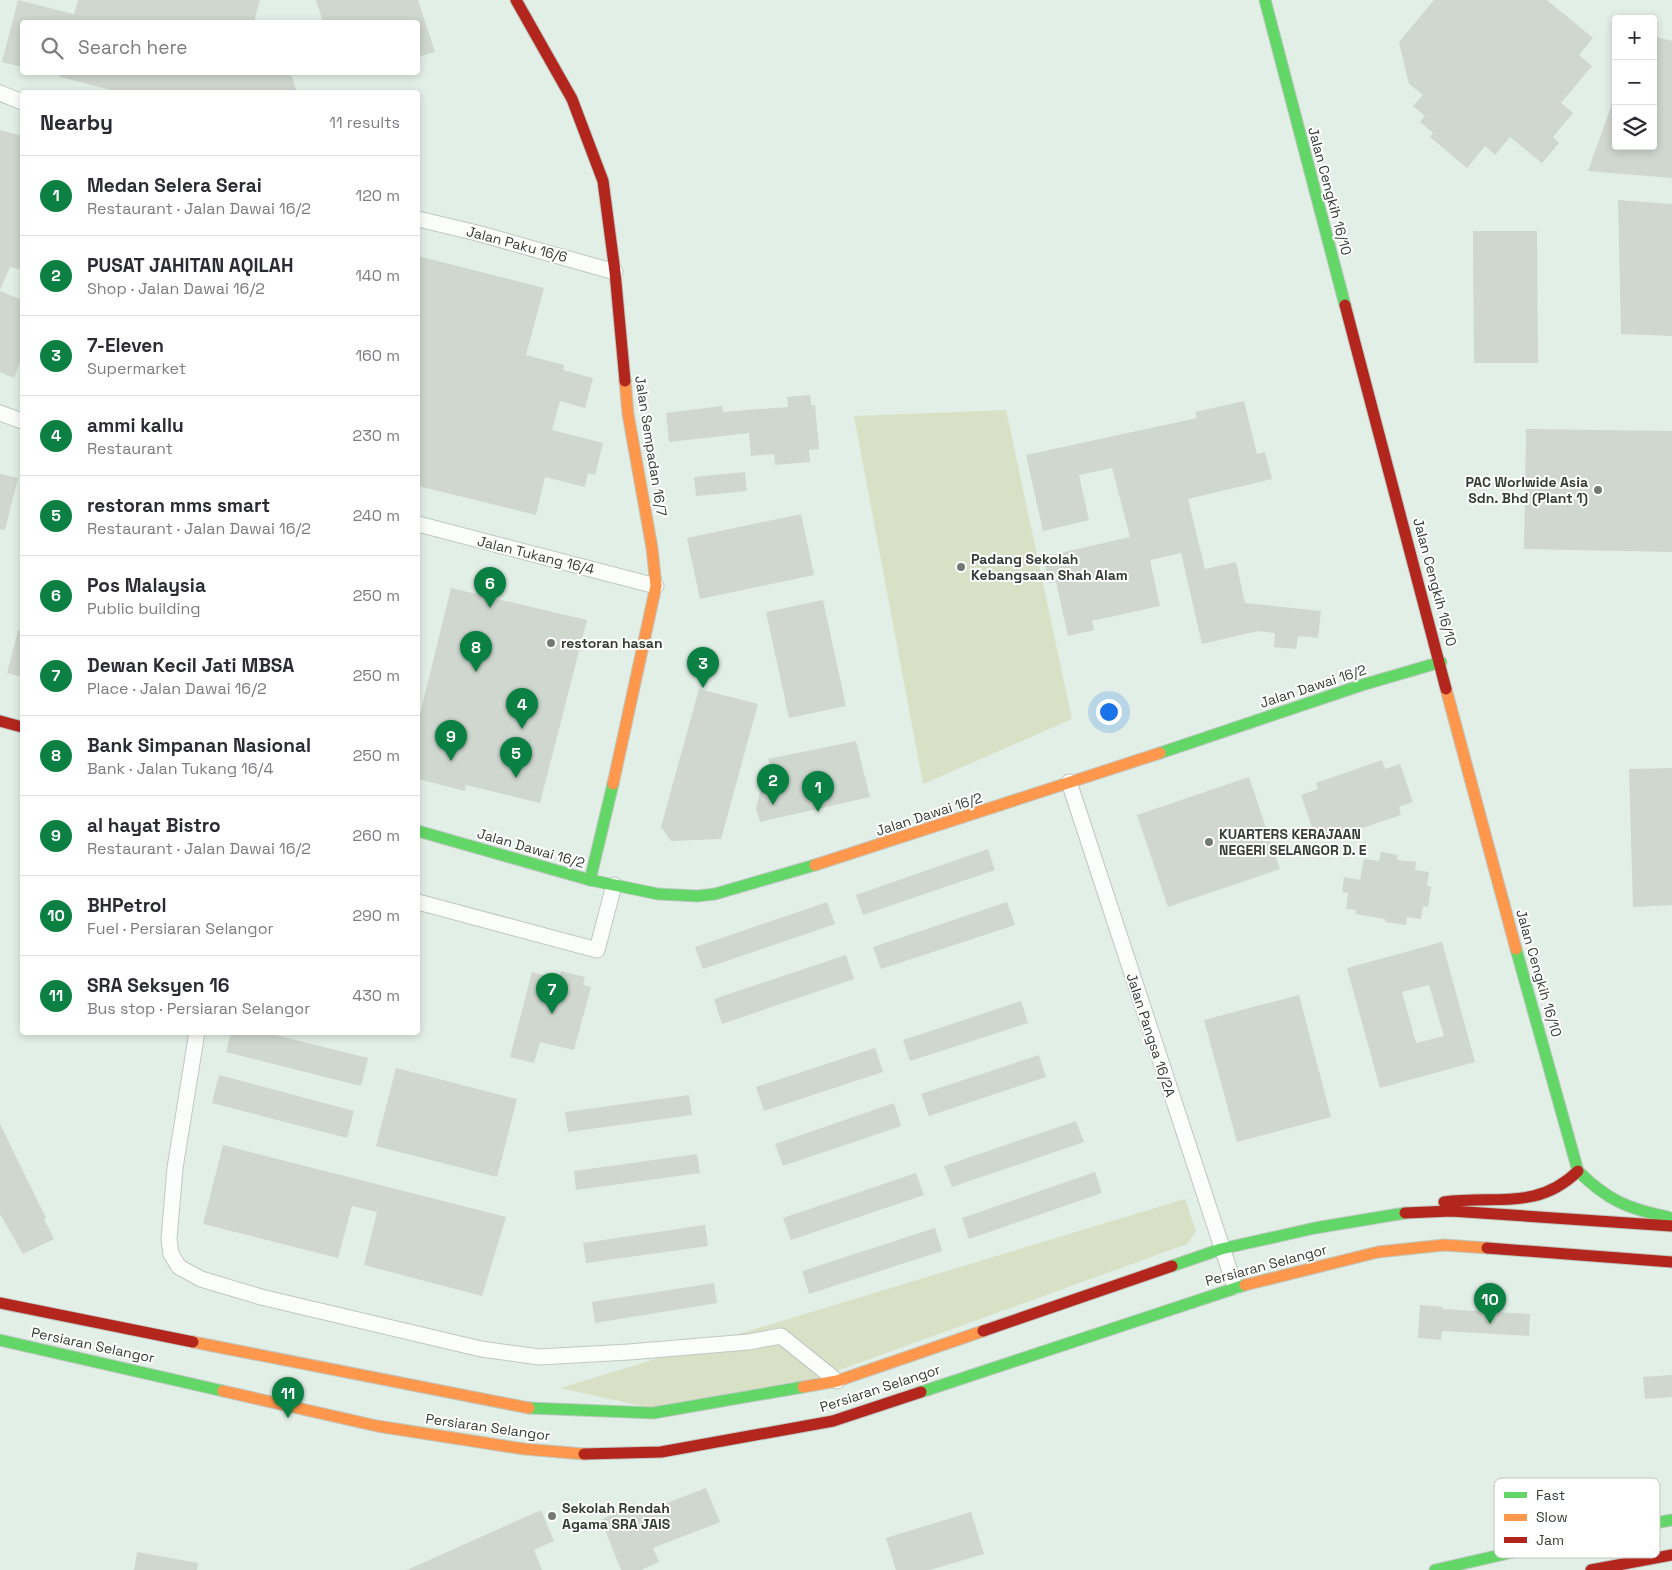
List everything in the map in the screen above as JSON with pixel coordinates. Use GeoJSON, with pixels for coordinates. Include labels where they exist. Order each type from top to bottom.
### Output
{"type":"FeatureCollection","features":[{"type":"Feature","properties":{"kind":"main road","name":"Jalan Sempadan 16/7"},"geometry":{"type":"LineString","coordinates":[[516,0],[572,99],[603,181],[616,272],[628,414],[652,548],[656,586],[640,667],[590,880]]}},
{"type":"Feature","properties":{"kind":"main road","name":"Jalan Cengkih 16/10"},"geometry":{"type":"LineString","coordinates":[[1264,0],[1441,662],[1486,842],[1578,1171]]}},
{"type":"Feature","properties":{"kind":"main road","name":"Jalan Dawai 16/2"},"geometry":{"type":"LineString","coordinates":[[420,832],[590,880],[614,885],[668,894],[697,896],[722,893],[1000,807],[1069,782],[1362,685],[1441,662]]}},
{"type":"Feature","properties":{"kind":"main road"},"geometry":{"type":"LineString","coordinates":[[0,721],[20,726]]}},
{"type":"Feature","properties":{"kind":"main road"},"geometry":{"type":"LineString","coordinates":[[1395,1214],[1450,1201],[1534,1197],[1553,1193],[1568,1184],[1578,1171],[1596,1189],[1614,1202],[1638,1211],[1672,1218]]}},
{"type":"Feature","properties":{"kind":"main road","name":"Persiaran Selangor"},"geometry":{"type":"LineString","coordinates":[[0,1303],[520,1408],[653,1413],[837,1381],[1221,1249],[1314,1228],[1395,1214],[1451,1211],[1672,1226]]}},
{"type":"Feature","properties":{"kind":"main road","name":"Persiaran Selangor"},"geometry":{"type":"LineString","coordinates":[[0,1340],[377,1426],[524,1449],[599,1455],[625,1454],[661,1452],[833,1421],[1235,1287],[1378,1252],[1444,1245],[1672,1262]]}},
{"type":"Feature","properties":{"kind":"main road"},"geometry":{"type":"LineString","coordinates":[[1435,1570],[1494,1556]]}},
{"type":"Feature","properties":{"kind":"main road"},"geometry":{"type":"LineString","coordinates":[[1591,1570],[1656,1558]]}},
{"type":"Feature","properties":{"kind":"street"},"geometry":{"type":"LineString","coordinates":[[0,93],[20,101]]}},
{"type":"Feature","properties":{"kind":"street","name":"Jalan Paku 16/6"},"geometry":{"type":"LineString","coordinates":[[420,219],[477,232],[616,272]]}},
{"type":"Feature","properties":{"kind":"street"},"geometry":{"type":"LineString","coordinates":[[0,413],[20,420]]}},
{"type":"Feature","properties":{"kind":"street","name":"Jalan Tukang 16/4"},"geometry":{"type":"LineString","coordinates":[[420,525],[656,586]]}},
{"type":"Feature","properties":{"kind":"street","name":"Jalan Pangsa 16/2A"},"geometry":{"type":"LineString","coordinates":[[1069,782],[1235,1287]]}},
{"type":"Feature","properties":{"kind":"street"},"geometry":{"type":"LineString","coordinates":[[420,903],[597,950],[614,885]]}},
{"type":"Feature","properties":{"kind":"street"},"geometry":{"type":"LineString","coordinates":[[197,1035],[175,1168],[169,1239],[172,1254],[180,1267],[201,1279],[261,1297],[481,1349],[540,1357],[748,1342],[781,1336],[837,1381]]}},
{"type":"Feature","properties":{"kind":"green space","name":"Padang Sekolah Kebangsaan Shah Alam"},"geometry":{"type":"Polygon","coordinates":[[[1006,410],[1072,719],[923,784],[854,416],[1006,410]]]}},
{"type":"Feature","properties":{"kind":"green space"},"geometry":{"type":"Polygon","coordinates":[[[1185,1199],[1196,1231],[1187,1244],[820,1377],[655,1409],[560,1388],[1185,1199]]]}},
{"type":"Feature","properties":{"kind":"building"},"geometry":{"type":"Polygon","coordinates":[[[18,0],[74,14],[78,0],[260,0],[255,20],[20,20],[20,66],[2,62],[18,0]]]}},
{"type":"Feature","properties":{"kind":"building"},"geometry":{"type":"Polygon","coordinates":[[[316,0],[418,0],[435,52],[420,56],[420,20],[322,20],[316,0]]]}},
{"type":"Feature","properties":{"kind":"building"},"geometry":{"type":"Polygon","coordinates":[[[1434,0],[1547,0],[1593,38],[1579,55],[1592,66],[1561,103],[1573,113],[1553,137],[1559,143],[1542,163],[1510,137],[1495,155],[1485,146],[1467,168],[1430,137],[1433,133],[1420,122],[1425,116],[1413,106],[1423,95],[1409,84],[1399,42],[1434,0]]]}},
{"type":"Feature","properties":{"kind":"building"},"geometry":{"type":"Polygon","coordinates":[[[1657,37],[1672,41],[1672,178],[1588,171],[1612,104],[1612,150],[1657,150],[1657,37]]]}},
{"type":"Feature","properties":{"kind":"building"},"geometry":{"type":"Polygon","coordinates":[[[60,75],[291,75],[296,90],[111,90],[60,77],[60,75]]]}},
{"type":"Feature","properties":{"kind":"building"},"geometry":{"type":"Polygon","coordinates":[[[0,130],[20,135],[20,270],[10,267],[0,290],[0,130]]]}},
{"type":"Feature","properties":{"kind":"building"},"geometry":{"type":"Polygon","coordinates":[[[1618,200],[1672,204],[1672,336],[1621,334],[1618,200]]]}},
{"type":"Feature","properties":{"kind":"building"},"geometry":{"type":"Polygon","coordinates":[[[1473,231],[1537,231],[1538,363],[1474,363],[1473,231]]]}},
{"type":"Feature","properties":{"kind":"building"},"geometry":{"type":"Polygon","coordinates":[[[420,257],[544,288],[526,355],[564,365],[563,370],[593,378],[585,408],[560,401],[552,430],[603,443],[595,475],[588,473],[585,487],[545,477],[536,515],[420,486],[420,257]]]}},
{"type":"Feature","properties":{"kind":"building"},"geometry":{"type":"Polygon","coordinates":[[[0,291],[20,299],[20,362],[14,378],[0,372],[0,291]]]}},
{"type":"Feature","properties":{"kind":"building"},"geometry":{"type":"Polygon","coordinates":[[[810,395],[811,405],[815,405],[819,449],[809,450],[810,462],[775,465],[774,454],[751,456],[749,433],[669,442],[666,413],[722,406],[723,412],[788,407],[787,397],[810,395]]]}},
{"type":"Feature","properties":{"kind":"building"},"geometry":{"type":"Polygon","coordinates":[[[1244,401],[1257,454],[1265,452],[1272,479],[1188,499],[1205,569],[1236,562],[1245,603],[1321,611],[1318,638],[1298,636],[1296,649],[1274,647],[1275,633],[1258,631],[1202,644],[1181,553],[1150,560],[1160,606],[1092,621],[1094,630],[1068,636],[1056,582],[1049,583],[1043,557],[1130,537],[1112,468],[1079,475],[1089,520],[1043,531],[1026,455],[1197,418],[1195,412],[1244,401]]]}},
{"type":"Feature","properties":{"kind":"building","name":"PAC Worlwide Asia Sdn. Bhd (Plant 1)"},"geometry":{"type":"Polygon","coordinates":[[[1526,429],[1672,431],[1672,552],[1524,549],[1526,429]]]}},
{"type":"Feature","properties":{"kind":"building"},"geometry":{"type":"Polygon","coordinates":[[[745,472],[747,491],[696,496],[694,477],[745,472]]]}},
{"type":"Feature","properties":{"kind":"building"},"geometry":{"type":"Polygon","coordinates":[[[0,474],[18,478],[5,530],[0,529],[0,474]]]}},
{"type":"Feature","properties":{"kind":"building"},"geometry":{"type":"Polygon","coordinates":[[[801,514],[814,575],[700,599],[687,538],[801,514]]]}},
{"type":"Feature","properties":{"kind":"building"},"geometry":{"type":"Polygon","coordinates":[[[451,588],[587,620],[540,803],[466,785],[465,791],[420,780],[420,714],[451,588]]]}},
{"type":"Feature","properties":{"kind":"building"},"geometry":{"type":"Polygon","coordinates":[[[823,600],[846,706],[789,718],[766,612],[823,600]]]}},
{"type":"Feature","properties":{"kind":"building"},"geometry":{"type":"Polygon","coordinates":[[[18,630],[20,630],[20,676],[7,673],[18,630]]]}},
{"type":"Feature","properties":{"kind":"building"},"geometry":{"type":"Polygon","coordinates":[[[699,689],[758,704],[721,839],[671,841],[661,827],[699,689]]]}},
{"type":"Feature","properties":{"kind":"building"},"geometry":{"type":"Polygon","coordinates":[[[856,741],[870,797],[760,822],[756,809],[765,772],[772,771],[768,759],[856,741]]]}},
{"type":"Feature","properties":{"kind":"building"},"geometry":{"type":"Polygon","coordinates":[[[1382,760],[1385,769],[1400,764],[1413,802],[1399,807],[1401,815],[1330,839],[1328,834],[1316,839],[1301,795],[1318,789],[1316,783],[1382,760]]]}},
{"type":"Feature","properties":{"kind":"building"},"geometry":{"type":"Polygon","coordinates":[[[1672,768],[1672,905],[1633,907],[1629,769],[1672,768]]]}},
{"type":"Feature","properties":{"kind":"building","name":"KUARTERS KERAJAAN NEGERI SELANGOR D. E"},"geometry":{"type":"Polygon","coordinates":[[[1249,777],[1280,869],[1168,907],[1137,815],[1249,777]]]}},
{"type":"Feature","properties":{"kind":"building"},"geometry":{"type":"Polygon","coordinates":[[[988,849],[995,870],[863,915],[856,895],[988,849]]]}},
{"type":"Feature","properties":{"kind":"building"},"geometry":{"type":"Polygon","coordinates":[[[1381,852],[1398,855],[1397,860],[1416,862],[1415,870],[1429,872],[1427,886],[1431,887],[1428,907],[1423,906],[1421,919],[1407,917],[1406,925],[1355,914],[1356,910],[1346,909],[1348,893],[1342,892],[1344,877],[1360,880],[1364,859],[1379,861],[1381,852]]]}},
{"type":"Feature","properties":{"kind":"building"},"geometry":{"type":"Polygon","coordinates":[[[827,902],[835,924],[703,969],[695,947],[827,902]]]}},
{"type":"Feature","properties":{"kind":"building"},"geometry":{"type":"Polygon","coordinates":[[[1007,902],[1015,925],[881,969],[873,947],[1007,902]]]}},
{"type":"Feature","properties":{"kind":"building"},"geometry":{"type":"Polygon","coordinates":[[[1442,942],[1475,1062],[1380,1088],[1347,968],[1442,942]],[[1429,985],[1402,992],[1416,1043],[1444,1036],[1429,985]]]}},
{"type":"Feature","properties":{"kind":"building"},"geometry":{"type":"Polygon","coordinates":[[[846,955],[854,979],[722,1024],[714,999],[846,955]]]}},
{"type":"Feature","properties":{"kind":"building"},"geometry":{"type":"Polygon","coordinates":[[[561,971],[585,977],[583,985],[591,987],[574,1050],[540,1042],[534,1063],[510,1057],[532,972],[558,979],[561,971]]]}},
{"type":"Feature","properties":{"kind":"building"},"geometry":{"type":"Polygon","coordinates":[[[1299,995],[1331,1117],[1237,1142],[1204,1020],[1299,995]]]}},
{"type":"Feature","properties":{"kind":"building"},"geometry":{"type":"Polygon","coordinates":[[[1021,1001],[1028,1023],[910,1061],[903,1040],[1021,1001]]]}},
{"type":"Feature","properties":{"kind":"building"},"geometry":{"type":"Polygon","coordinates":[[[230,1035],[275,1035],[368,1058],[361,1086],[226,1052],[230,1035]]]}},
{"type":"Feature","properties":{"kind":"building"},"geometry":{"type":"Polygon","coordinates":[[[875,1048],[883,1072],[764,1111],[756,1087],[875,1048]]]}},
{"type":"Feature","properties":{"kind":"building"},"geometry":{"type":"Polygon","coordinates":[[[1039,1055],[1046,1077],[929,1116],[921,1094],[1039,1055]]]}},
{"type":"Feature","properties":{"kind":"building"},"geometry":{"type":"Polygon","coordinates":[[[396,1068],[517,1099],[497,1177],[376,1146],[396,1068]]]}},
{"type":"Feature","properties":{"kind":"building"},"geometry":{"type":"Polygon","coordinates":[[[219,1075],[354,1111],[347,1138],[212,1103],[219,1075]]]}},
{"type":"Feature","properties":{"kind":"building"},"geometry":{"type":"Polygon","coordinates":[[[689,1095],[692,1115],[568,1132],[565,1112],[689,1095]]]}},
{"type":"Feature","properties":{"kind":"building"},"geometry":{"type":"Polygon","coordinates":[[[894,1103],[901,1126],[783,1166],[775,1144],[894,1103]]]}},
{"type":"Feature","properties":{"kind":"building"},"geometry":{"type":"Polygon","coordinates":[[[1076,1121],[1084,1142],[952,1187],[944,1166],[1076,1121]]]}},
{"type":"Feature","properties":{"kind":"building"},"geometry":{"type":"Polygon","coordinates":[[[0,1124],[46,1218],[44,1219],[54,1239],[23,1254],[0,1214],[0,1124]]]}},
{"type":"Feature","properties":{"kind":"building"},"geometry":{"type":"Polygon","coordinates":[[[223,1145],[506,1217],[482,1296],[364,1265],[377,1212],[352,1206],[338,1258],[203,1224],[223,1145]]]}},
{"type":"Feature","properties":{"kind":"building"},"geometry":{"type":"Polygon","coordinates":[[[697,1154],[700,1173],[576,1190],[574,1171],[697,1154]]]}},
{"type":"Feature","properties":{"kind":"building"},"geometry":{"type":"Polygon","coordinates":[[[1095,1172],[1102,1193],[969,1239],[962,1218],[1095,1172]]]}},
{"type":"Feature","properties":{"kind":"building"},"geometry":{"type":"Polygon","coordinates":[[[916,1173],[924,1195],[791,1240],[783,1218],[916,1173]]]}},
{"type":"Feature","properties":{"kind":"building"},"geometry":{"type":"Polygon","coordinates":[[[705,1225],[708,1246],[586,1263],[583,1243],[705,1225]]]}},
{"type":"Feature","properties":{"kind":"building"},"geometry":{"type":"Polygon","coordinates":[[[935,1228],[942,1251],[809,1294],[802,1271],[935,1228]]]}},
{"type":"Feature","properties":{"kind":"building"},"geometry":{"type":"Polygon","coordinates":[[[714,1283],[717,1303],[595,1323],[592,1302],[714,1283]]]}},
{"type":"Feature","properties":{"kind":"building"},"geometry":{"type":"Polygon","coordinates":[[[1420,1305],[1443,1307],[1443,1309],[1530,1314],[1529,1336],[1442,1331],[1441,1340],[1418,1338],[1420,1305]]]}},
{"type":"Feature","properties":{"kind":"building"},"geometry":{"type":"Polygon","coordinates":[[[1672,1375],[1672,1397],[1645,1399],[1643,1377],[1672,1375]]]}},
{"type":"Feature","properties":{"kind":"building"},"geometry":{"type":"Polygon","coordinates":[[[706,1488],[720,1522],[653,1548],[659,1562],[641,1570],[621,1570],[601,1520],[635,1503],[641,1513],[706,1488]]]}},
{"type":"Feature","properties":{"kind":"building"},"geometry":{"type":"Polygon","coordinates":[[[541,1510],[554,1541],[534,1550],[542,1570],[407,1570],[541,1510]]]}},
{"type":"Feature","properties":{"kind":"building"},"geometry":{"type":"Polygon","coordinates":[[[971,1512],[984,1554],[930,1570],[896,1570],[886,1538],[971,1512]]]}},
{"type":"Feature","properties":{"kind":"building"},"geometry":{"type":"Polygon","coordinates":[[[137,1552],[198,1563],[197,1570],[134,1570],[137,1552]]]}},
{"type":"Feature","properties":{"kind":"traffic: fast"},"geometry":{"type":"LineString","coordinates":[[1265,0],[1345,305]]}},
{"type":"Feature","properties":{"kind":"traffic: fast"},"geometry":{"type":"LineString","coordinates":[[1160,753],[1362,685],[1441,662]]}},
{"type":"Feature","properties":{"kind":"traffic: fast"},"geometry":{"type":"LineString","coordinates":[[590,880],[613,784]]}},
{"type":"Feature","properties":{"kind":"traffic: fast"},"geometry":{"type":"LineString","coordinates":[[420,832],[590,880],[658,894],[697,896],[715,894],[815,865]]}},
{"type":"Feature","properties":{"kind":"traffic: fast"},"geometry":{"type":"LineString","coordinates":[[1516,949],[1578,1171],[1599,1189],[1619,1202],[1641,1211],[1668,1217]]}},
{"type":"Feature","properties":{"kind":"traffic: fast"},"geometry":{"type":"LineString","coordinates":[[1172,1266],[1221,1249],[1315,1228],[1405,1213]]}},
{"type":"Feature","properties":{"kind":"traffic: fast"},"geometry":{"type":"LineString","coordinates":[[921,1392],[1245,1285]]}},
{"type":"Feature","properties":{"kind":"traffic: fast"},"geometry":{"type":"LineString","coordinates":[[0,1340],[223,1391]]}},
{"type":"Feature","properties":{"kind":"traffic: fast"},"geometry":{"type":"LineString","coordinates":[[529,1408],[653,1413],[803,1387]]}},
{"type":"Feature","properties":{"kind":"traffic: fast"},"geometry":{"type":"LineString","coordinates":[[1660,1522],[1672,1520]]}},
{"type":"Feature","properties":{"kind":"traffic: fast"},"geometry":{"type":"LineString","coordinates":[[1435,1570],[1494,1556]]}},
{"type":"Feature","properties":{"kind":"traffic: slow"},"geometry":{"type":"LineString","coordinates":[[613,784],[656,586],[652,548],[628,414],[625,381]]}},
{"type":"Feature","properties":{"kind":"traffic: slow"},"geometry":{"type":"LineString","coordinates":[[1446,689],[1516,949]]}},
{"type":"Feature","properties":{"kind":"traffic: slow"},"geometry":{"type":"LineString","coordinates":[[815,865],[1160,753]]}},
{"type":"Feature","properties":{"kind":"traffic: slow"},"geometry":{"type":"LineString","coordinates":[[1245,1285],[1378,1252],[1444,1245],[1487,1248]]}},
{"type":"Feature","properties":{"kind":"traffic: slow"},"geometry":{"type":"LineString","coordinates":[[803,1387],[837,1381],[983,1331]]}},
{"type":"Feature","properties":{"kind":"traffic: slow"},"geometry":{"type":"LineString","coordinates":[[193,1342],[529,1408]]}},
{"type":"Feature","properties":{"kind":"traffic: slow"},"geometry":{"type":"LineString","coordinates":[[223,1391],[377,1426],[524,1449],[584,1454]]}},
{"type":"Feature","properties":{"kind":"traffic: jam"},"geometry":{"type":"LineString","coordinates":[[516,0],[572,99],[603,181],[615,272],[625,381]]}},
{"type":"Feature","properties":{"kind":"traffic: jam"},"geometry":{"type":"LineString","coordinates":[[1345,305],[1446,689]]}},
{"type":"Feature","properties":{"kind":"traffic: jam"},"geometry":{"type":"LineString","coordinates":[[0,721],[20,726]]}},
{"type":"Feature","properties":{"kind":"traffic: jam"},"geometry":{"type":"LineString","coordinates":[[1444,1202],[1531,1197],[1563,1184],[1578,1171]]}},
{"type":"Feature","properties":{"kind":"traffic: jam"},"geometry":{"type":"LineString","coordinates":[[1405,1213],[1451,1211],[1672,1226]]}},
{"type":"Feature","properties":{"kind":"traffic: jam"},"geometry":{"type":"LineString","coordinates":[[1487,1248],[1672,1262]]}},
{"type":"Feature","properties":{"kind":"traffic: jam"},"geometry":{"type":"LineString","coordinates":[[983,1331],[1172,1266]]}},
{"type":"Feature","properties":{"kind":"traffic: jam"},"geometry":{"type":"LineString","coordinates":[[0,1303],[193,1342]]}},
{"type":"Feature","properties":{"kind":"traffic: jam"},"geometry":{"type":"LineString","coordinates":[[584,1454],[661,1452],[833,1421],[921,1392]]}},
{"type":"Feature","properties":{"kind":"traffic: jam"},"geometry":{"type":"LineString","coordinates":[[1660,1557],[1672,1555]]}},
{"type":"Feature","properties":{"kind":"traffic: jam"},"geometry":{"type":"LineString","coordinates":[[1591,1570],[1656,1558]]}},
{"type":"Feature","properties":{"kind":"place","name":"PAC Worlwide Asia Sdn. Bhd (Plant 1)"},"geometry":{"type":"Point","coordinates":[1598,490]}},
{"type":"Feature","properties":{"kind":"place","name":"Padang Sekolah Kebangsaan Shah Alam"},"geometry":{"type":"Point","coordinates":[961,567]}},
{"type":"Feature","properties":{"kind":"place","name":"Pos Malaysia"},"geometry":{"type":"Point","coordinates":[490,608]}},
{"type":"Feature","properties":{"kind":"place","name":"restoran hasan"},"geometry":{"type":"Point","coordinates":[551,643]}},
{"type":"Feature","properties":{"kind":"place","name":"Bank Simpanan Nasional"},"geometry":{"type":"Point","coordinates":[476,672]}},
{"type":"Feature","properties":{"kind":"place","name":"7-Eleven"},"geometry":{"type":"Point","coordinates":[703,688]}},
{"type":"Feature","properties":{"kind":"place","name":"ammi kallu"},"geometry":{"type":"Point","coordinates":[522,729]}},
{"type":"Feature","properties":{"kind":"place","name":"al hayat Bistro"},"geometry":{"type":"Point","coordinates":[451,761]}},
{"type":"Feature","properties":{"kind":"place","name":"restoran mms smart"},"geometry":{"type":"Point","coordinates":[516,778]}},
{"type":"Feature","properties":{"kind":"place","name":"PUSAT JAHITAN AQILAH"},"geometry":{"type":"Point","coordinates":[773,805]}},
{"type":"Feature","properties":{"kind":"place","name":"Medan Selera Serai"},"geometry":{"type":"Point","coordinates":[818,812]}},
{"type":"Feature","properties":{"kind":"place","name":"KUARTERS KERAJAAN NEGERI SELANGOR D. E"},"geometry":{"type":"Point","coordinates":[1209,842]}},
{"type":"Feature","properties":{"kind":"place","name":"Dewan Kecil Jati MBSA"},"geometry":{"type":"Point","coordinates":[552,1014]}},
{"type":"Feature","properties":{"kind":"place","name":"BHPetrol"},"geometry":{"type":"Point","coordinates":[1490,1324]}},
{"type":"Feature","properties":{"kind":"place","name":"SRA Seksyen 16"},"geometry":{"type":"Point","coordinates":[288,1418]}},
{"type":"Feature","properties":{"kind":"place","name":"Sekolah Rendah Agama SRA JAIS"},"geometry":{"type":"Point","coordinates":[552,1516]}}]}
